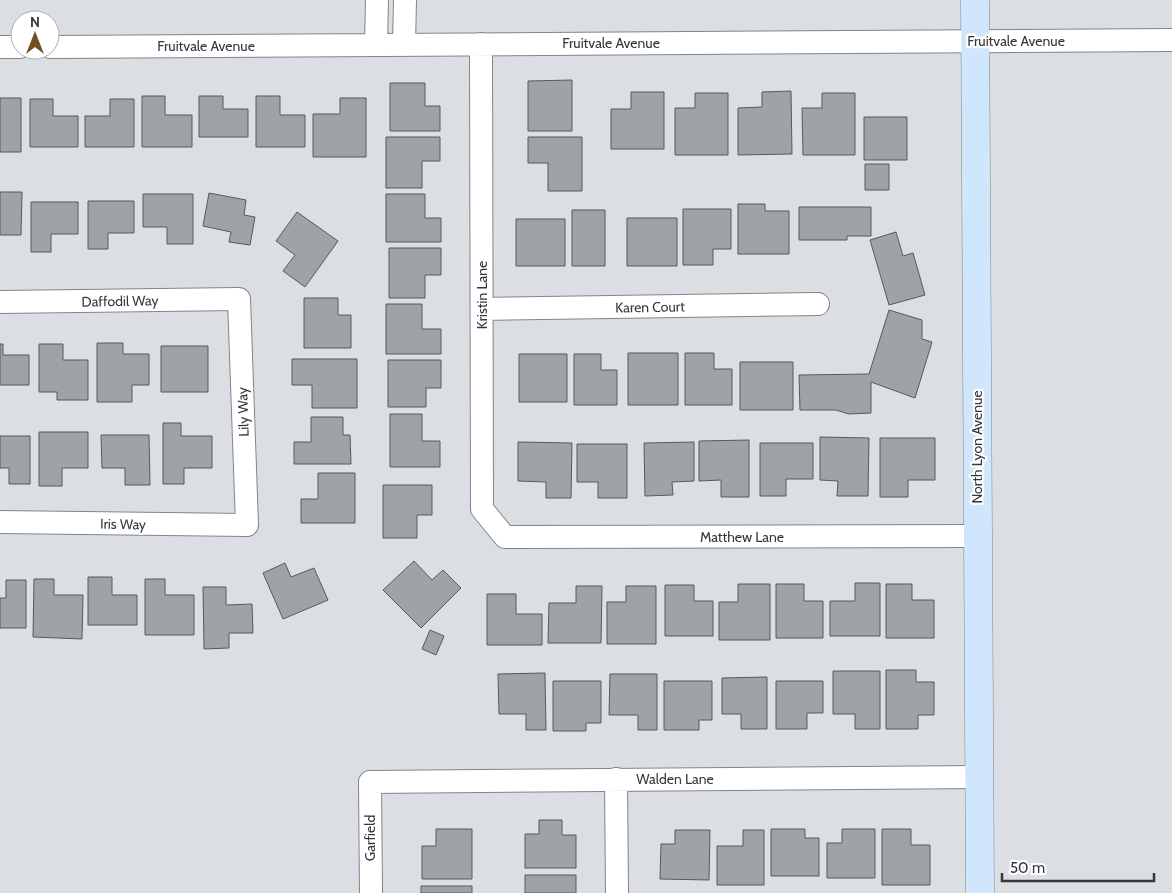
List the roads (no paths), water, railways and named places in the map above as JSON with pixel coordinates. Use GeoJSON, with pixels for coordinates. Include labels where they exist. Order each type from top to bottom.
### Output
{"type":"FeatureCollection","features":[{"type":"Feature","properties":{"kind":"street"},"geometry":{"type":"LineString","coordinates":[[376,45],[377,0]]}},
{"type":"Feature","properties":{"kind":"street"},"geometry":{"type":"LineString","coordinates":[[404,44],[405,0]]}},
{"type":"Feature","properties":{"kind":"street","name":"North Lyon Avenue"},"geometry":{"type":"LineString","coordinates":[[975,0],[980,893]]}},
{"type":"Feature","properties":{"kind":"street","name":"Fruitvale Avenue"},"geometry":{"type":"LineString","coordinates":[[60,47],[1172,40]]}},
{"type":"Feature","properties":{"kind":"street","name":"Kristin Lane"},"geometry":{"type":"LineString","coordinates":[[481,44],[482,508],[505,537]]}},
{"type":"Feature","properties":{"kind":"street","name":"Daffodil Way"},"geometry":{"type":"LineString","coordinates":[[0,302],[240,299]]}},
{"type":"Feature","properties":{"kind":"street","name":"Lily Way"},"geometry":{"type":"LineString","coordinates":[[240,299],[247,525]]}},
{"type":"Feature","properties":{"kind":"street","name":"Karen Court"},"geometry":{"type":"LineString","coordinates":[[482,309],[818,304]]}},
{"type":"Feature","properties":{"kind":"street","name":"Iris Way"},"geometry":{"type":"LineString","coordinates":[[0,522],[247,525]]}},
{"type":"Feature","properties":{"kind":"street","name":"Matthew Lane"},"geometry":{"type":"LineString","coordinates":[[505,537],[978,536]]}},
{"type":"Feature","properties":{"kind":"street","name":"Walden Lane"},"geometry":{"type":"LineString","coordinates":[[370,782],[980,777]]}},
{"type":"Feature","properties":{"kind":"street"},"geometry":{"type":"LineString","coordinates":[[616,779],[617,893]]}},
{"type":"Feature","properties":{"kind":"street","name":"Garfield"},"geometry":{"type":"LineString","coordinates":[[370,782],[371,893]]}}]}
